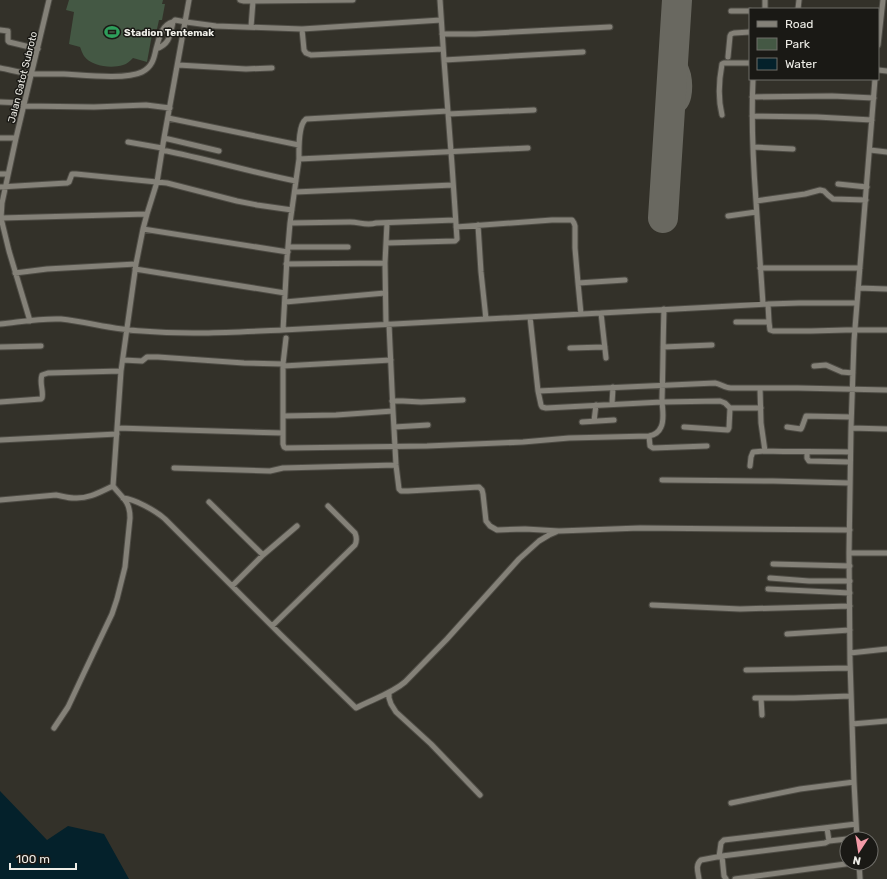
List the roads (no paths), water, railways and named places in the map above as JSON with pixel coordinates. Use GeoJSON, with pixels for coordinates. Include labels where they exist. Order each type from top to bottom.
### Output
{"type":"FeatureCollection","features":[{"type":"Feature","properties":{"kind":"street","name":"Jalan Gatot Subroto"},"geometry":{"type":"LineString","coordinates":[[30,321],[15,273],[1,218],[3,187],[8,174],[49,0]]}},
{"type":"Feature","properties":{"kind":"street"},"geometry":{"type":"LineString","coordinates":[[54,728],[68,707],[112,614],[125,567],[130,518],[128,504],[113,486],[122,360],[136,267],[143,230],[157,182],[189,0]]}},
{"type":"Feature","properties":{"kind":"street"},"geometry":{"type":"LineString","coordinates":[[240,0],[353,0]]}},
{"type":"Feature","properties":{"kind":"street"},"geometry":{"type":"LineString","coordinates":[[386,243],[455,241],[459,227],[455,220],[451,151],[451,113],[443,49],[446,34],[441,20],[440,0]]}},
{"type":"Feature","properties":{"kind":"street"},"geometry":{"type":"LineString","coordinates":[[879,33],[884,14],[883,0]]}},
{"type":"Feature","properties":{"kind":"street"},"geometry":{"type":"LineString","coordinates":[[251,27],[253,1]]}},
{"type":"Feature","properties":{"kind":"street"},"geometry":{"type":"LineString","coordinates":[[731,12],[749,11]]}},
{"type":"Feature","properties":{"kind":"street"},"geometry":{"type":"LineString","coordinates":[[0,68],[32,74],[108,76],[129,75],[141,72],[147,69],[153,61],[163,28],[167,24],[176,20],[216,26],[302,29],[441,20]]}},
{"type":"Feature","properties":{"kind":"street"},"geometry":{"type":"LineString","coordinates":[[156,49],[168,41],[173,22]]}},
{"type":"Feature","properties":{"kind":"street"},"geometry":{"type":"LineString","coordinates":[[446,34],[610,27]]}},
{"type":"Feature","properties":{"kind":"street"},"geometry":{"type":"LineString","coordinates":[[302,29],[304,50],[306,53],[311,55],[443,49]]}},
{"type":"Feature","properties":{"kind":"street"},"geometry":{"type":"LineString","coordinates":[[0,30],[8,31],[9,42],[38,49]]}},
{"type":"Feature","properties":{"kind":"street"},"geometry":{"type":"LineString","coordinates":[[728,57],[731,34],[749,32]]}},
{"type":"Feature","properties":{"kind":"street"},"geometry":{"type":"LineString","coordinates":[[444,60],[583,52]]}},
{"type":"Feature","properties":{"kind":"street"},"geometry":{"type":"LineString","coordinates":[[722,115],[720,96],[722,64],[749,63]]}},
{"type":"Feature","properties":{"kind":"street"},"geometry":{"type":"LineString","coordinates":[[178,65],[246,69],[272,68]]}},
{"type":"Feature","properties":{"kind":"street"},"geometry":{"type":"LineString","coordinates":[[753,80],[752,116],[756,212],[760,268],[770,330],[887,330]]}},
{"type":"Feature","properties":{"kind":"street"},"geometry":{"type":"LineString","coordinates":[[856,831],[850,668],[850,452],[852,373],[875,80]]}},
{"type":"Feature","properties":{"kind":"street"},"geometry":{"type":"LineString","coordinates":[[752,97],[832,96],[874,98]]}},
{"type":"Feature","properties":{"kind":"street"},"geometry":{"type":"LineString","coordinates":[[0,102],[94,107],[146,105],[170,108]]}},
{"type":"Feature","properties":{"kind":"street"},"geometry":{"type":"LineString","coordinates":[[534,110],[306,119],[303,122],[301,127],[286,264],[286,337],[283,365],[284,447],[427,446],[569,438],[649,436],[656,433],[662,426],[664,309]]}},
{"type":"Feature","properties":{"kind":"street"},"geometry":{"type":"LineString","coordinates":[[752,116],[872,120]]}},
{"type":"Feature","properties":{"kind":"street"},"geometry":{"type":"LineString","coordinates":[[168,118],[299,145]]}},
{"type":"Feature","properties":{"kind":"street"},"geometry":{"type":"LineString","coordinates":[[0,138],[16,138]]}},
{"type":"Feature","properties":{"kind":"street"},"geometry":{"type":"LineString","coordinates":[[164,138],[219,151]]}},
{"type":"Feature","properties":{"kind":"street"},"geometry":{"type":"LineString","coordinates":[[128,142],[296,181]]}},
{"type":"Feature","properties":{"kind":"street"},"geometry":{"type":"LineString","coordinates":[[753,147],[793,149]]}},
{"type":"Feature","properties":{"kind":"street"},"geometry":{"type":"LineString","coordinates":[[298,159],[528,148]]}},
{"type":"Feature","properties":{"kind":"street"},"geometry":{"type":"LineString","coordinates":[[870,150],[887,152]]}},
{"type":"Feature","properties":{"kind":"street"},"geometry":{"type":"LineString","coordinates":[[0,174],[8,174]]}},
{"type":"Feature","properties":{"kind":"street"},"geometry":{"type":"LineString","coordinates":[[3,187],[67,183],[69,182],[71,175],[74,174],[157,182],[237,201],[292,210]]}},
{"type":"Feature","properties":{"kind":"street"},"geometry":{"type":"LineString","coordinates":[[838,184],[867,187]]}},
{"type":"Feature","properties":{"kind":"street"},"geometry":{"type":"LineString","coordinates":[[295,192],[453,185]]}},
{"type":"Feature","properties":{"kind":"street"},"geometry":{"type":"LineString","coordinates":[[756,201],[805,194],[820,190],[824,191],[833,198],[866,200]]}},
{"type":"Feature","properties":{"kind":"street"},"geometry":{"type":"LineString","coordinates":[[728,216],[756,212]]}},
{"type":"Feature","properties":{"kind":"street"},"geometry":{"type":"LineString","coordinates":[[1,218],[147,214]]}},
{"type":"Feature","properties":{"kind":"street"},"geometry":{"type":"LineString","coordinates":[[290,223],[358,222],[367,225],[455,220]]}},
{"type":"Feature","properties":{"kind":"street"},"geometry":{"type":"LineString","coordinates":[[459,227],[572,220],[575,226],[574,248],[581,314]]}},
{"type":"Feature","properties":{"kind":"street"},"geometry":{"type":"LineString","coordinates":[[387,223],[385,293],[391,360],[396,466],[399,489],[401,491],[480,488],[483,494],[486,521],[493,529],[504,530],[525,529],[559,531],[640,528],[850,530]]}},
{"type":"Feature","properties":{"kind":"street"},"geometry":{"type":"LineString","coordinates":[[478,225],[486,319]]}},
{"type":"Feature","properties":{"kind":"street"},"geometry":{"type":"LineString","coordinates":[[143,230],[256,248],[288,249],[348,247]]}},
{"type":"Feature","properties":{"kind":"street"},"geometry":{"type":"LineString","coordinates":[[286,264],[385,263]]}},
{"type":"Feature","properties":{"kind":"street"},"geometry":{"type":"LineString","coordinates":[[15,273],[47,269],[136,267],[285,293]]}},
{"type":"Feature","properties":{"kind":"street"},"geometry":{"type":"LineString","coordinates":[[760,268],[860,268]]}},
{"type":"Feature","properties":{"kind":"street"},"geometry":{"type":"LineString","coordinates":[[578,283],[625,280]]}},
{"type":"Feature","properties":{"kind":"street"},"geometry":{"type":"LineString","coordinates":[[858,288],[887,289]]}},
{"type":"Feature","properties":{"kind":"street"},"geometry":{"type":"LineString","coordinates":[[285,302],[385,293]]}},
{"type":"Feature","properties":{"kind":"street"},"geometry":{"type":"LineString","coordinates":[[0,324],[40,319],[60,319],[127,330],[206,334],[766,304],[857,303]]}},
{"type":"Feature","properties":{"kind":"street"},"geometry":{"type":"LineString","coordinates":[[601,313],[606,358]]}},
{"type":"Feature","properties":{"kind":"street"},"geometry":{"type":"LineString","coordinates":[[530,317],[538,391],[542,407],[720,401],[725,403],[730,408],[761,408]]}},
{"type":"Feature","properties":{"kind":"street"},"geometry":{"type":"LineString","coordinates":[[736,322],[769,322]]}},
{"type":"Feature","properties":{"kind":"street"},"geometry":{"type":"LineString","coordinates":[[663,347],[712,345]]}},
{"type":"Feature","properties":{"kind":"street"},"geometry":{"type":"LineString","coordinates":[[0,347],[41,346]]}},
{"type":"Feature","properties":{"kind":"street"},"geometry":{"type":"LineString","coordinates":[[570,348],[605,347]]}},
{"type":"Feature","properties":{"kind":"street"},"geometry":{"type":"LineString","coordinates":[[122,360],[142,361],[148,357],[158,357],[283,365],[391,360]]}},
{"type":"Feature","properties":{"kind":"street"},"geometry":{"type":"LineString","coordinates":[[814,366],[826,365],[842,372],[852,373]]}},
{"type":"Feature","properties":{"kind":"street"},"geometry":{"type":"LineString","coordinates":[[0,402],[42,398],[41,377],[42,375],[48,373],[121,371]]}},
{"type":"Feature","properties":{"kind":"street"},"geometry":{"type":"LineString","coordinates":[[538,391],[715,383],[727,388],[887,390]]}},
{"type":"Feature","properties":{"kind":"street"},"geometry":{"type":"LineString","coordinates":[[612,404],[613,387]]}},
{"type":"Feature","properties":{"kind":"street"},"geometry":{"type":"LineString","coordinates":[[760,388],[761,423],[765,451]]}},
{"type":"Feature","properties":{"kind":"street"},"geometry":{"type":"LineString","coordinates":[[392,401],[421,402],[463,400]]}},
{"type":"Feature","properties":{"kind":"street"},"geometry":{"type":"LineString","coordinates":[[594,421],[596,405]]}},
{"type":"Feature","properties":{"kind":"street"},"geometry":{"type":"LineString","coordinates":[[684,428],[728,430],[730,408]]}},
{"type":"Feature","properties":{"kind":"street"},"geometry":{"type":"LineString","coordinates":[[283,416],[336,416],[393,411]]}},
{"type":"Feature","properties":{"kind":"street"},"geometry":{"type":"LineString","coordinates":[[787,427],[802,428],[805,416],[809,415],[851,417]]}},
{"type":"Feature","properties":{"kind":"street"},"geometry":{"type":"LineString","coordinates":[[582,422],[614,420]]}},
{"type":"Feature","properties":{"kind":"street"},"geometry":{"type":"LineString","coordinates":[[394,427],[428,425]]}},
{"type":"Feature","properties":{"kind":"street"},"geometry":{"type":"LineString","coordinates":[[117,428],[283,433]]}},
{"type":"Feature","properties":{"kind":"street"},"geometry":{"type":"LineString","coordinates":[[851,428],[887,429]]}},
{"type":"Feature","properties":{"kind":"street"},"geometry":{"type":"LineString","coordinates":[[0,440],[117,434]]}},
{"type":"Feature","properties":{"kind":"street"},"geometry":{"type":"LineString","coordinates":[[649,436],[650,446],[653,448],[707,446]]}},
{"type":"Feature","properties":{"kind":"street"},"geometry":{"type":"LineString","coordinates":[[750,466],[753,452],[850,452]]}},
{"type":"Feature","properties":{"kind":"street"},"geometry":{"type":"LineString","coordinates":[[807,452],[808,461],[850,462]]}},
{"type":"Feature","properties":{"kind":"street"},"geometry":{"type":"LineString","coordinates":[[174,468],[270,471],[283,468],[396,466]]}},
{"type":"Feature","properties":{"kind":"street"},"geometry":{"type":"LineString","coordinates":[[662,480],[850,483]]}},
{"type":"Feature","properties":{"kind":"street"},"geometry":{"type":"LineString","coordinates":[[0,500],[56,495],[70,498],[83,498],[96,495],[113,486]]}},
{"type":"Feature","properties":{"kind":"street"},"geometry":{"type":"LineString","coordinates":[[123,498],[132,500],[161,515],[356,708],[399,688],[447,639],[524,554],[539,541],[559,531]]}},
{"type":"Feature","properties":{"kind":"street"},"geometry":{"type":"LineString","coordinates":[[209,502],[263,555]]}},
{"type":"Feature","properties":{"kind":"street"},"geometry":{"type":"LineString","coordinates":[[272,626],[355,545],[357,538],[355,534],[328,506]]}},
{"type":"Feature","properties":{"kind":"street"},"geometry":{"type":"LineString","coordinates":[[232,586],[263,555],[297,526]]}},
{"type":"Feature","properties":{"kind":"street"},"geometry":{"type":"LineString","coordinates":[[849,553],[887,553]]}},
{"type":"Feature","properties":{"kind":"street"},"geometry":{"type":"LineString","coordinates":[[773,564],[850,566]]}},
{"type":"Feature","properties":{"kind":"street"},"geometry":{"type":"LineString","coordinates":[[770,578],[809,581],[850,581]]}},
{"type":"Feature","properties":{"kind":"street"},"geometry":{"type":"LineString","coordinates":[[768,589],[850,593]]}},
{"type":"Feature","properties":{"kind":"street"},"geometry":{"type":"LineString","coordinates":[[652,605],[740,609],[850,606]]}},
{"type":"Feature","properties":{"kind":"street"},"geometry":{"type":"LineString","coordinates":[[787,634],[850,630]]}},
{"type":"Feature","properties":{"kind":"street"},"geometry":{"type":"LineString","coordinates":[[850,653],[887,649]]}},
{"type":"Feature","properties":{"kind":"street"},"geometry":{"type":"LineString","coordinates":[[746,670],[850,668]]}},
{"type":"Feature","properties":{"kind":"street"},"geometry":{"type":"LineString","coordinates":[[389,693],[391,704],[396,712],[431,744],[480,795]]}},
{"type":"Feature","properties":{"kind":"street"},"geometry":{"type":"LineString","coordinates":[[762,715],[758,698],[851,696]]}},
{"type":"Feature","properties":{"kind":"street"},"geometry":{"type":"LineString","coordinates":[[852,724],[887,721]]}},
{"type":"Feature","properties":{"kind":"street"},"geometry":{"type":"LineString","coordinates":[[731,803],[800,789],[854,782]]}},
{"type":"Feature","properties":{"kind":"street"},"geometry":{"type":"LineString","coordinates":[[726,879],[724,876],[721,856],[721,843],[724,840],[856,824]]}},
{"type":"Feature","properties":{"kind":"street"},"geometry":{"type":"LineString","coordinates":[[827,828],[829,841]]}},
{"type":"Feature","properties":{"kind":"street"},"geometry":{"type":"LineString","coordinates":[[699,879],[697,866],[700,860],[839,840]]}},
{"type":"Feature","properties":{"kind":"street"},"geometry":{"type":"LineString","coordinates":[[735,879],[839,865]]}},
{"type":"Feature","properties":{"kind":"water"},"geometry":{"type":"Polygon","coordinates":[[[0,791],[47,840],[68,826],[104,834],[129,879],[0,879],[0,791]]]}},
{"type":"Feature","properties":{"kind":"place","name":"Stadion Tentemak"},"geometry":{"type":"Point","coordinates":[112,32]}}]}
